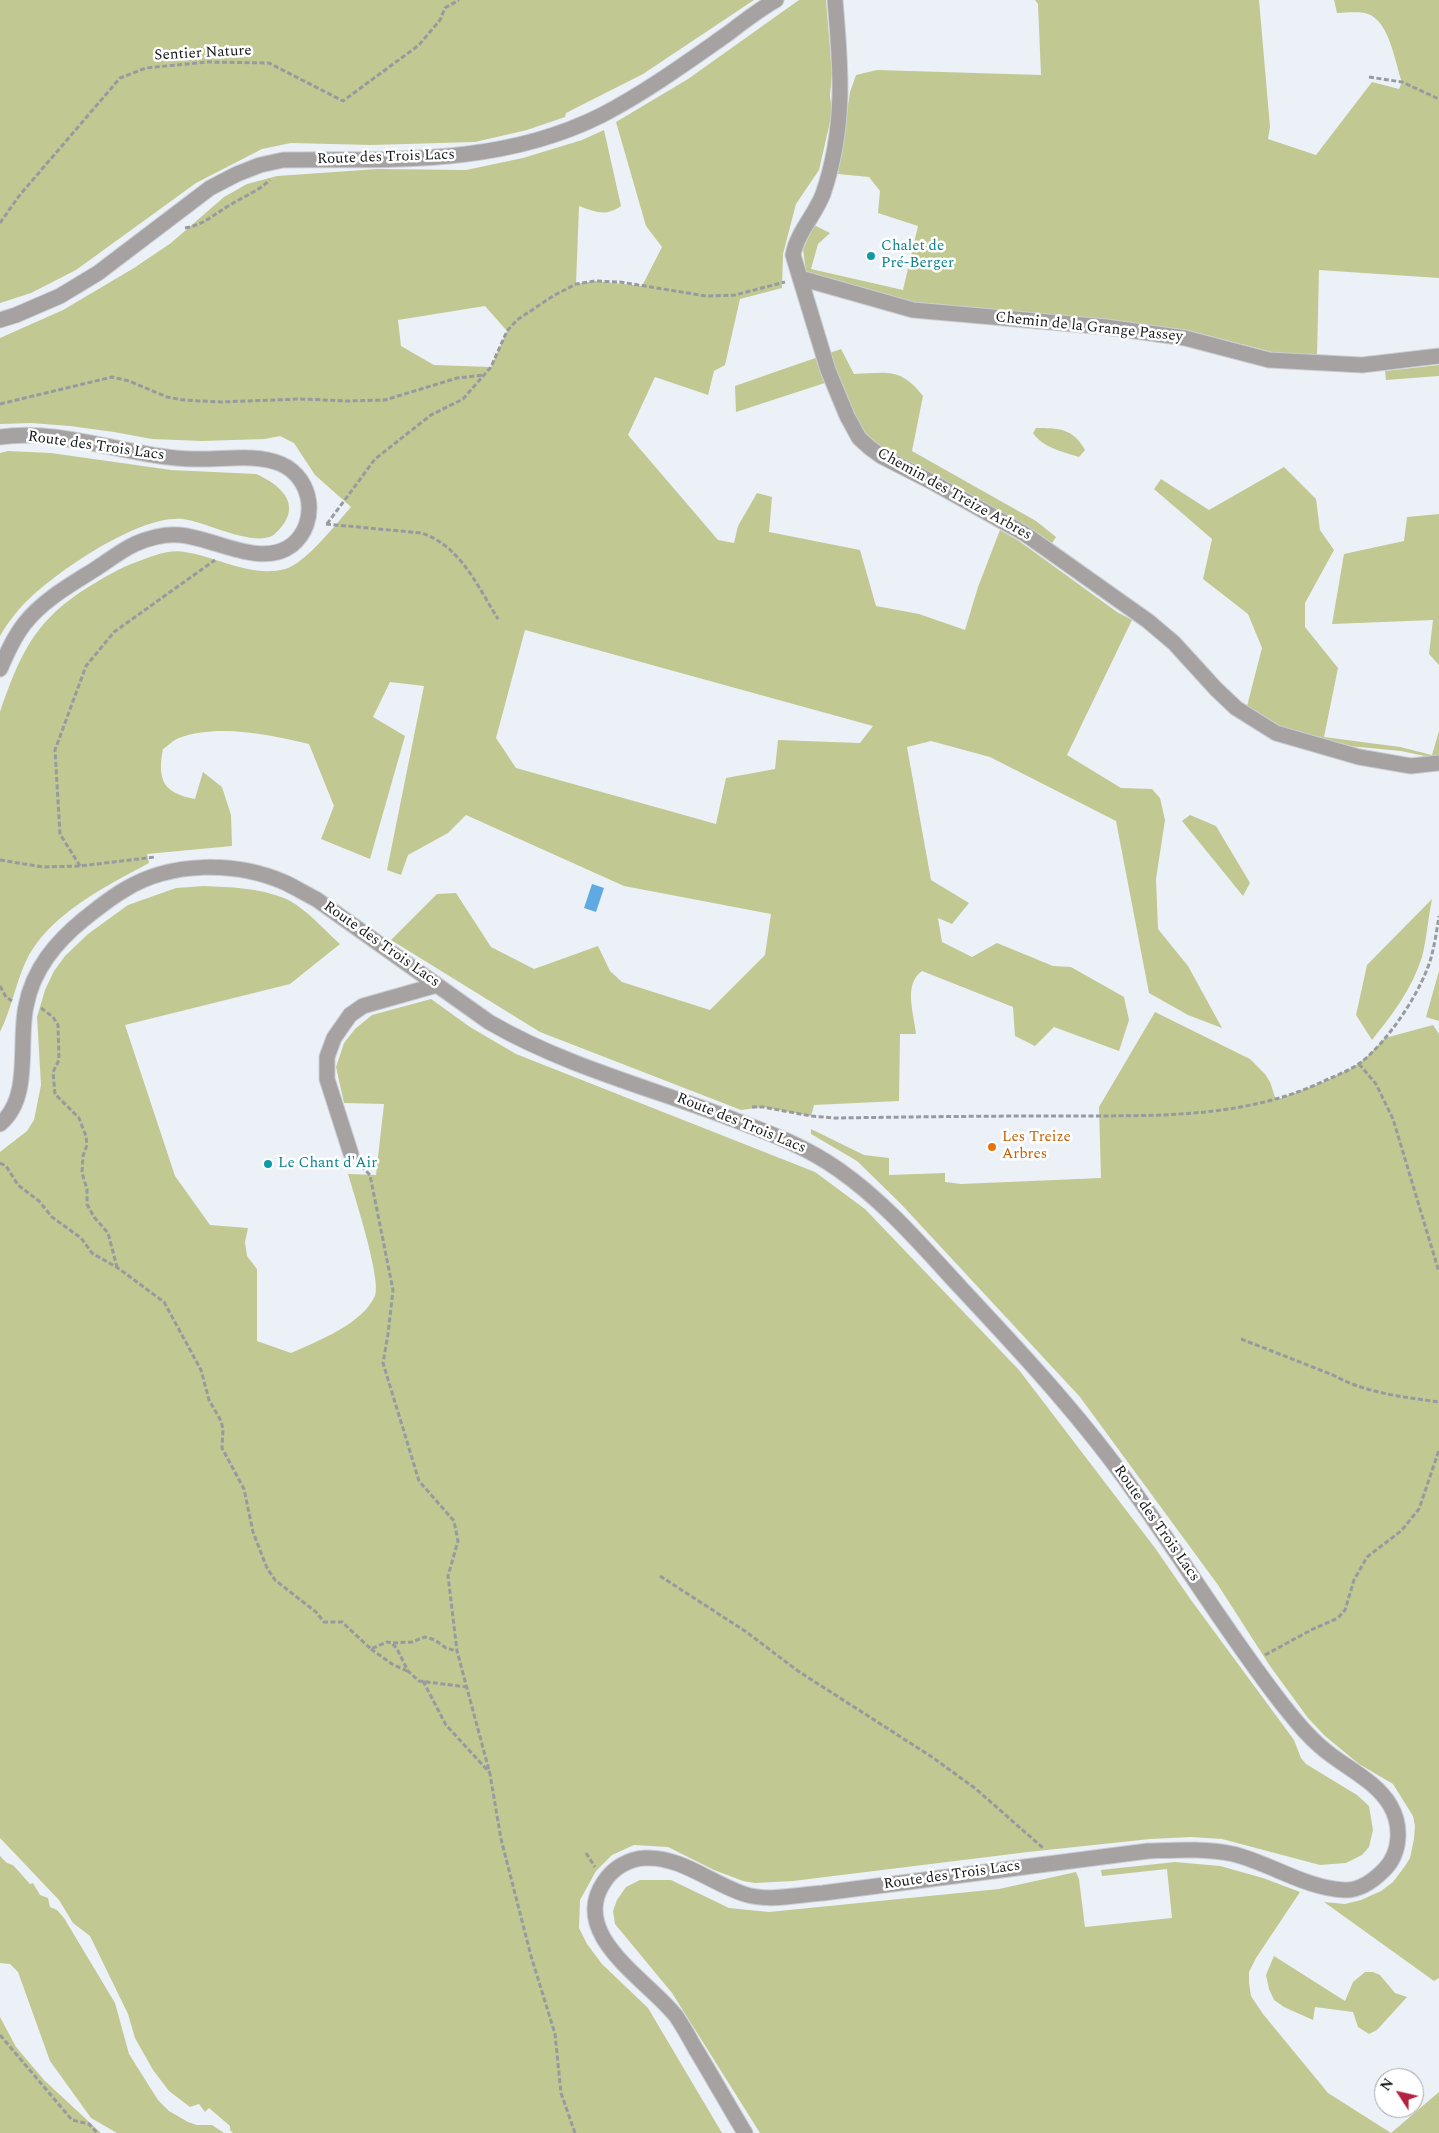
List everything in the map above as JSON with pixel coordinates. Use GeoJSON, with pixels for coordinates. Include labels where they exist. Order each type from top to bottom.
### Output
{"type":"FeatureCollection","features":[{"type":"Feature","properties":{"kind":"street","name":"Route des Trois Lacs"},"geometry":{"type":"LineString","coordinates":[[0,320],[60,296],[98,273],[160,228],[210,188],[237,174],[260,165],[283,160],[454,157],[486,153],[576,128],[604,114],[673,72],[776,0]]}},
{"type":"Feature","properties":{"kind":"street","name":"Chemin des Treize Arbres"},"geometry":{"type":"LineString","coordinates":[[835,0],[841,73],[836,136],[830,170],[822,195],[795,246],[793,255],[828,370],[847,416],[860,438],[881,456],[1025,534],[1148,621],[1174,643],[1236,708],[1276,734],[1351,754],[1394,763],[1411,766],[1439,763]]}},
{"type":"Feature","properties":{"kind":"street","name":"Chemin de la Grange Passey"},"geometry":{"type":"LineString","coordinates":[[800,278],[914,310],[1106,327],[1185,338],[1269,360],[1362,365],[1439,356]]}},
{"type":"Feature","properties":{"kind":"street","name":"Route des Trois Lacs"},"geometry":{"type":"LineString","coordinates":[[0,437],[46,437],[147,455],[193,460],[268,460],[288,468],[302,482],[308,497],[309,520],[303,533],[291,545],[276,553],[259,554],[179,534],[160,536],[134,545],[44,604],[25,623],[0,669]]}},
{"type":"Feature","properties":{"kind":"street","name":"Route des Trois Lacs"},"geometry":{"type":"LineString","coordinates":[[0,1124],[14,1109],[20,1087],[21,1049],[26,1005],[45,958],[63,937],[94,911],[125,889],[154,877],[187,868],[208,867],[248,872],[286,883],[316,899],[489,1022],[533,1045],[590,1068],[780,1136],[823,1160],[861,1187],[912,1235],[1053,1386],[1123,1476],[1252,1662],[1311,1738],[1369,1782],[1382,1793],[1390,1804],[1399,1831],[1390,1863],[1382,1872],[1358,1888],[1344,1890],[1312,1883],[1243,1857],[1192,1850],[1148,1851],[822,1894],[772,1897],[745,1894],[666,1860],[646,1858],[626,1862],[616,1868],[597,1894],[596,1923],[610,1949],[676,2016],[745,2133]]}},
{"type":"Feature","properties":{"kind":"street"},"geometry":{"type":"LineString","coordinates":[[351,1154],[327,1078],[328,1057],[334,1038],[350,1016],[364,1006],[437,985]]}},
{"type":"Feature","properties":{"kind":"path","name":"Sentier Nature"},"geometry":{"type":"LineString","coordinates":[[0,223],[19,196],[120,78],[146,68],[178,64],[206,62],[269,63],[342,101],[419,45],[440,20],[445,8],[459,0]]}},
{"type":"Feature","properties":{"kind":"path"},"geometry":{"type":"LineString","coordinates":[[1369,77],[1402,82],[1439,99]]}},
{"type":"Feature","properties":{"kind":"path"},"geometry":{"type":"LineString","coordinates":[[160,228],[173,230],[201,224],[227,206],[258,190],[294,160]]}},
{"type":"Feature","properties":{"kind":"path"},"geometry":{"type":"LineString","coordinates":[[498,619],[453,552],[435,537],[421,533],[327,524],[375,459],[432,415],[463,399],[491,367],[507,331],[517,320],[553,296],[576,284],[595,281],[620,282],[706,296],[735,295],[800,278]]}},
{"type":"Feature","properties":{"kind":"path"},"geometry":{"type":"LineString","coordinates":[[0,404],[112,377],[129,381],[167,397],[183,400],[222,402],[301,399],[385,400],[457,378],[485,375]]}},
{"type":"Feature","properties":{"kind":"path"},"geometry":{"type":"LineString","coordinates":[[80,866],[60,834],[56,750],[86,666],[114,632],[232,548]]}},
{"type":"Feature","properties":{"kind":"path"},"geometry":{"type":"LineString","coordinates":[[0,860],[43,867],[80,866],[164,856]]}},
{"type":"Feature","properties":{"kind":"path"},"geometry":{"type":"LineString","coordinates":[[729,1118],[741,1110],[756,1107],[835,1118],[1163,1115],[1219,1112],[1294,1094],[1359,1064],[1385,1038],[1418,988],[1432,953],[1439,916]]}},
{"type":"Feature","properties":{"kind":"path"},"geometry":{"type":"LineString","coordinates":[[26,1005],[39,1007],[53,1017],[58,1025],[59,1060],[53,1072],[55,1094],[79,1118],[86,1136],[87,1145],[83,1156],[82,1173],[87,1188],[87,1204],[94,1217],[108,1233],[118,1268]]}},
{"type":"Feature","properties":{"kind":"path"},"geometry":{"type":"LineString","coordinates":[[1359,1064],[1376,1084],[1393,1119],[1439,1272]]}},
{"type":"Feature","properties":{"kind":"path"},"geometry":{"type":"LineString","coordinates":[[351,1154],[370,1176],[393,1290],[383,1362],[419,1481],[454,1521],[458,1541],[448,1576],[457,1651],[490,1774],[501,1839],[531,1956],[555,2034],[561,2093],[575,2133]]}},
{"type":"Feature","properties":{"kind":"path"},"geometry":{"type":"LineString","coordinates":[[0,1163],[6,1166],[18,1185],[39,1201],[52,1217],[81,1238],[92,1253],[118,1268],[164,1302],[201,1370],[209,1400],[221,1421],[223,1429],[222,1448],[244,1489],[253,1532],[267,1568],[275,1580],[316,1612],[324,1622],[342,1622],[371,1649],[392,1664],[408,1671],[419,1681],[467,1687]]}},
{"type":"Feature","properties":{"kind":"path"},"geometry":{"type":"LineString","coordinates":[[1241,1339],[1347,1382],[1395,1396],[1439,1402]]}},
{"type":"Feature","properties":{"kind":"path"},"geometry":{"type":"LineString","coordinates":[[1252,1662],[1311,1630],[1338,1618],[1345,1610],[1354,1580],[1367,1557],[1401,1531],[1419,1509],[1439,1450]]}},
{"type":"Feature","properties":{"kind":"path"},"geometry":{"type":"LineString","coordinates":[[660,1576],[745,1632],[798,1670],[939,1762],[982,1794],[1058,1862]]}},
{"type":"Feature","properties":{"kind":"path"},"geometry":{"type":"LineString","coordinates":[[371,1649],[387,1642],[412,1642],[425,1637],[435,1640],[446,1648],[457,1651]]}},
{"type":"Feature","properties":{"kind":"path"},"geometry":{"type":"LineString","coordinates":[[392,1643],[397,1648],[408,1671]]}},
{"type":"Feature","properties":{"kind":"path"},"geometry":{"type":"LineString","coordinates":[[423,1681],[446,1725],[490,1774]]}},
{"type":"Feature","properties":{"kind":"path"},"geometry":{"type":"LineString","coordinates":[[0,2035],[72,2120],[89,2124],[97,2133]]}},
{"type":"Feature","properties":{"kind":"green space"},"geometry":{"type":"Polygon","coordinates":[[[0,0],[754,0],[643,74],[566,113],[565,117],[527,130],[475,142],[371,145],[291,143],[262,149],[196,183],[76,270],[31,293],[0,303],[0,0]]]}},
{"type":"Feature","properties":{"kind":"green space"},"geometry":{"type":"Polygon","coordinates":[[[799,0],[826,0],[832,73],[830,95],[832,113],[819,170],[796,204],[783,254],[782,288],[740,299],[725,365],[714,371],[708,395],[655,377],[628,435],[718,540],[734,543],[738,526],[757,493],[772,497],[769,532],[860,550],[876,606],[919,614],[965,630],[978,587],[1000,530],[1019,541],[1117,612],[1132,620],[1067,755],[1121,788],[1152,789],[1160,798],[1165,820],[1156,879],[1158,929],[1188,966],[1222,1028],[1188,1015],[1149,993],[1116,821],[990,757],[931,741],[907,747],[931,880],[969,903],[952,924],[938,918],[942,942],[972,957],[997,943],[1053,966],[1071,967],[1124,997],[1129,1020],[1119,1051],[1054,1027],[1035,1046],[1015,1036],[1013,1007],[922,971],[916,977],[911,992],[916,1034],[900,1034],[899,1101],[814,1105],[811,1116],[763,1107],[741,1110],[540,1032],[391,940],[437,894],[456,893],[491,947],[534,969],[598,946],[610,971],[622,982],[710,1010],[765,955],[771,914],[624,886],[466,815],[448,833],[408,855],[401,875],[387,870],[424,686],[390,682],[373,717],[405,736],[370,859],[321,839],[334,806],[309,744],[261,734],[227,731],[210,731],[177,739],[163,749],[161,769],[165,783],[169,789],[176,793],[195,799],[203,772],[222,787],[231,815],[232,846],[147,854],[149,863],[96,892],[62,917],[47,931],[25,963],[0,1032],[0,712],[15,672],[32,639],[56,612],[90,586],[122,568],[159,554],[185,552],[260,571],[272,571],[293,566],[311,552],[351,507],[315,475],[294,443],[280,436],[265,439],[202,441],[152,439],[70,426],[31,423],[0,424],[0,338],[63,310],[134,268],[171,243],[224,197],[247,184],[277,176],[378,169],[466,170],[523,158],[582,140],[604,130],[621,206],[610,211],[596,212],[579,206],[576,284],[595,281],[642,286],[662,247],[646,226],[616,122],[688,79],[799,0]],[[485,306],[398,320],[401,346],[434,365],[491,367],[507,331],[485,306]],[[525,630],[496,738],[516,768],[716,824],[726,778],[775,769],[778,740],[860,743],[873,726],[525,630]]]}},
{"type":"Feature","properties":{"kind":"green space"},"geometry":{"type":"Polygon","coordinates":[[[1035,0],[1259,0],[1270,127],[1268,139],[1316,155],[1372,82],[1399,89],[1402,82],[1391,44],[1382,25],[1368,14],[1356,12],[1337,13],[1334,0],[1439,0],[1439,278],[1319,270],[1317,356],[1272,352],[1187,330],[1104,320],[920,304],[806,272],[803,249],[814,225],[830,233],[818,244],[811,269],[903,290],[918,226],[878,213],[880,191],[869,177],[838,174],[850,92],[856,75],[877,70],[1041,75],[1038,4],[1035,0]]]}},
{"type":"Feature","properties":{"kind":"green space"},"geometry":{"type":"Polygon","coordinates":[[[841,349],[854,374],[885,373],[900,376],[907,380],[923,396],[912,451],[1036,521],[1056,537],[1051,545],[877,446],[860,427],[837,379],[736,412],[735,386],[841,349]]]}},
{"type":"Feature","properties":{"kind":"green space"},"geometry":{"type":"Polygon","coordinates":[[[1439,365],[1439,376],[1386,380],[1385,371],[1439,365]]]}},
{"type":"Feature","properties":{"kind":"green space"},"geometry":{"type":"Polygon","coordinates":[[[1036,428],[1058,429],[1070,433],[1085,450],[1079,457],[1053,448],[1037,438],[1033,433],[1036,428]]]}},
{"type":"Feature","properties":{"kind":"green space"},"geometry":{"type":"Polygon","coordinates":[[[8,451],[51,453],[171,470],[256,474],[271,482],[283,492],[289,506],[289,514],[276,533],[263,538],[241,536],[183,519],[166,520],[146,525],[124,534],[81,559],[44,585],[18,610],[0,636],[0,453],[8,451]]]}},
{"type":"Feature","properties":{"kind":"green space"},"geometry":{"type":"Polygon","coordinates":[[[1284,467],[1316,499],[1320,530],[1334,550],[1305,603],[1305,627],[1338,668],[1324,737],[1400,747],[1432,755],[1439,731],[1439,759],[1401,751],[1328,744],[1281,728],[1246,710],[1262,648],[1248,614],[1203,579],[1212,539],[1154,489],[1161,479],[1209,510],[1284,467]]]}},
{"type":"Feature","properties":{"kind":"green space"},"geometry":{"type":"Polygon","coordinates":[[[1439,514],[1439,665],[1429,654],[1433,620],[1332,624],[1344,554],[1404,541],[1407,517],[1439,514]]]}},
{"type":"Feature","properties":{"kind":"green space"},"geometry":{"type":"Polygon","coordinates":[[[1190,815],[1216,826],[1250,883],[1243,896],[1182,821],[1190,815]]]}},
{"type":"Feature","properties":{"kind":"green space"},"geometry":{"type":"Polygon","coordinates":[[[204,886],[255,890],[284,898],[306,913],[340,944],[290,984],[125,1025],[175,1176],[210,1225],[248,1228],[245,1242],[247,1256],[257,1269],[257,1341],[291,1353],[326,1337],[350,1323],[369,1306],[375,1296],[375,1273],[348,1174],[376,1175],[384,1104],[344,1103],[336,1067],[344,1043],[355,1029],[372,1015],[431,999],[470,1027],[516,1054],[815,1172],[865,1209],[1019,1370],[1155,1548],[1294,1740],[1301,1758],[1306,1764],[1357,1795],[1369,1806],[1373,1830],[1369,1847],[1362,1855],[1346,1863],[1320,1865],[1222,1839],[1191,1837],[1150,1839],[793,1881],[755,1883],[743,1881],[714,1870],[668,1847],[634,1845],[612,1855],[596,1871],[580,1900],[579,1928],[587,1944],[602,1964],[648,2008],[722,2133],[233,2133],[230,2130],[230,2126],[209,2108],[205,2112],[199,2104],[190,2107],[169,2091],[153,2070],[135,2038],[128,2014],[90,1936],[73,1923],[59,1900],[0,1838],[0,1152],[27,1131],[34,1120],[41,1085],[37,1017],[45,990],[54,971],[65,956],[88,934],[128,905],[176,888],[204,886]]]}},
{"type":"Feature","properties":{"kind":"green space"},"geometry":{"type":"Polygon","coordinates":[[[1432,899],[1424,950],[1418,969],[1401,1001],[1372,1040],[1356,1015],[1367,965],[1432,899]]]}},
{"type":"Feature","properties":{"kind":"green space"},"geometry":{"type":"Polygon","coordinates":[[[1439,971],[1439,1021],[1426,1017],[1439,971]]]}},
{"type":"Feature","properties":{"kind":"green space"},"geometry":{"type":"Polygon","coordinates":[[[1155,1012],[1250,1059],[1265,1074],[1276,1100],[1321,1083],[1352,1068],[1366,1058],[1385,1038],[1433,1025],[1439,1034],[1439,1978],[1434,1981],[1324,1902],[1345,1904],[1361,1900],[1381,1891],[1393,1882],[1410,1858],[1415,1826],[1413,1816],[1393,1784],[1359,1764],[1325,1736],[1308,1718],[1270,1666],[1218,1585],[1080,1397],[901,1204],[857,1161],[811,1134],[811,1129],[864,1155],[889,1158],[889,1175],[945,1173],[945,1182],[961,1184],[1101,1178],[1099,1107],[1155,1012]]]}},
{"type":"Feature","properties":{"kind":"green space"},"geometry":{"type":"Polygon","coordinates":[[[0,1856],[7,1863],[13,1865],[30,1884],[33,1883],[40,1895],[48,1898],[50,1907],[57,1910],[64,1918],[115,2003],[129,2054],[158,2100],[169,2111],[188,2122],[197,2125],[212,2125],[224,2133],[117,2133],[91,2118],[50,2061],[18,1972],[10,1964],[0,1963],[0,1856]]]}},
{"type":"Feature","properties":{"kind":"green space"},"geometry":{"type":"Polygon","coordinates":[[[1175,1862],[1220,1866],[1263,1878],[1300,1892],[1256,1958],[1249,1972],[1251,1996],[1263,2014],[1328,2093],[1391,2133],[760,2133],[672,1993],[615,1924],[613,1911],[617,1900],[626,1887],[640,1880],[671,1880],[729,1908],[769,1912],[999,1889],[1076,1872],[1079,1879],[1085,1927],[1172,1918],[1167,1869],[1102,1876],[1101,1870],[1175,1862]]]}},
{"type":"Feature","properties":{"kind":"green space"},"geometry":{"type":"Polygon","coordinates":[[[1274,1956],[1345,2001],[1353,1982],[1365,1972],[1373,1972],[1380,1975],[1395,1993],[1407,1997],[1377,2030],[1369,2034],[1358,2027],[1353,2012],[1315,2007],[1313,2020],[1284,2007],[1274,2000],[1266,1975],[1274,1956]]]}},
{"type":"Feature","properties":{"kind":"green space"},"geometry":{"type":"Polygon","coordinates":[[[0,2017],[16,2047],[44,2080],[101,2133],[0,2133],[0,2017]]]}},
{"type":"Feature","properties":{"kind":"green space"},"geometry":{"type":"Polygon","coordinates":[[[1439,2092],[1439,2133],[1391,2133],[1409,2118],[1424,2118],[1424,2105],[1439,2092]]]}},
{"type":"Feature","properties":{"kind":"water"},"geometry":{"type":"Polygon","coordinates":[[[592,884],[604,888],[596,912],[584,908],[592,884]]]}},
{"type":"Feature","properties":{"kind":"place","name":"Chalet de Pré-Berger"},"geometry":{"type":"Point","coordinates":[871,256]}},
{"type":"Feature","properties":{"kind":"place","name":"Les Treize Arbres"},"geometry":{"type":"Point","coordinates":[992,1147]}},
{"type":"Feature","properties":{"kind":"place","name":"Le Chant d'Air"},"geometry":{"type":"Point","coordinates":[268,1164]}}]}
